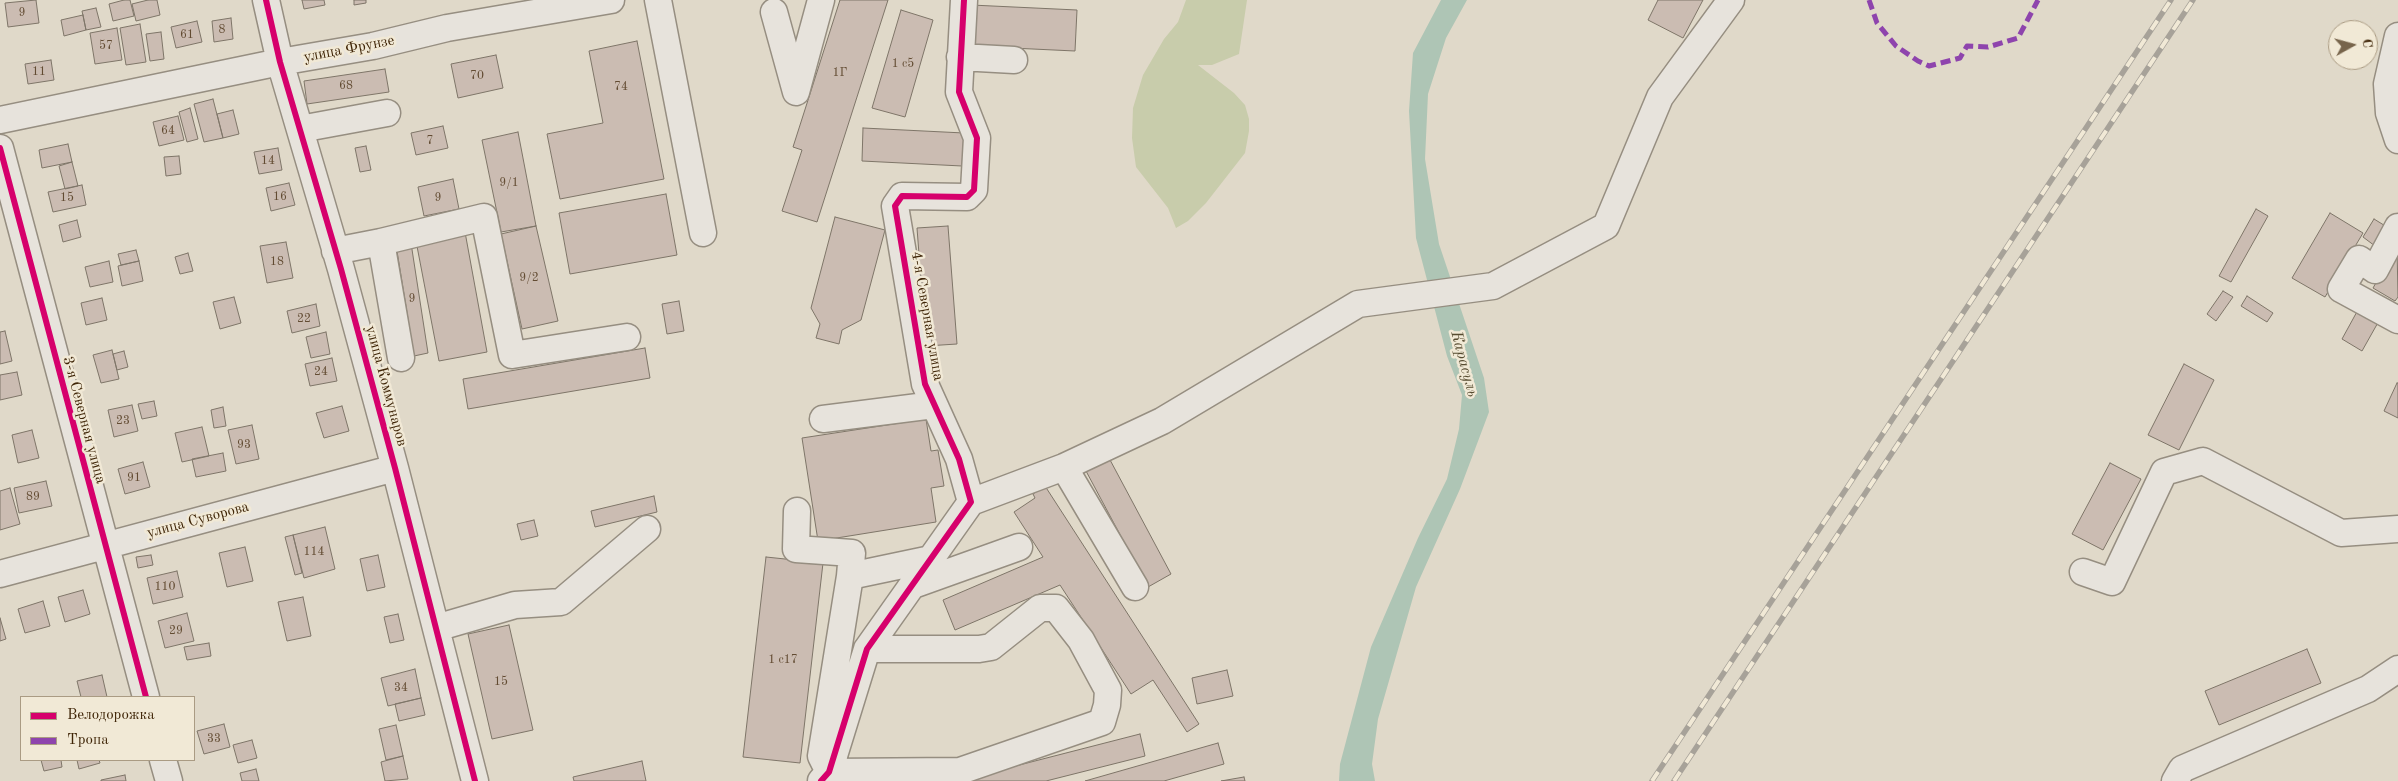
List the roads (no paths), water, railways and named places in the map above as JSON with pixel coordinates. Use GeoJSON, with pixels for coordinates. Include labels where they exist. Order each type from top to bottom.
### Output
{"type":"FeatureCollection","features":[{"type":"Feature","properties":{"kind":"street","name":"улица Коммунаров"},"geometry":{"type":"LineString","coordinates":[[266,0],[280,62],[336,251],[436,628],[463,700],[475,781]]}},
{"type":"Feature","properties":{"kind":"street","name":"улица Фрунзе"},"geometry":{"type":"LineString","coordinates":[[0,120],[280,62],[373,46],[447,28],[611,0]]}},
{"type":"Feature","properties":{"kind":"street"},"geometry":{"type":"LineString","coordinates":[[658,0],[704,233]]}},
{"type":"Feature","properties":{"kind":"street"},"geometry":{"type":"LineString","coordinates":[[774,12],[796,92],[821,0]]}},
{"type":"Feature","properties":{"kind":"street","name":"4-я Северная улица"},"geometry":{"type":"LineString","coordinates":[[964,0],[959,92],[977,138],[974,190],[967,197],[902,196],[895,206],[925,384],[959,459],[971,502]]}},
{"type":"Feature","properties":{"kind":"street"},"geometry":{"type":"LineString","coordinates":[[825,777],[867,649],[971,502],[1064,467],[1162,422],[1358,304],[1386,298],[1493,286],[1606,226],[1660,97],[1731,0]]}},
{"type":"Feature","properties":{"kind":"street"},"geometry":{"type":"LineString","coordinates":[[2398,36],[2387,84],[2389,113],[2398,140]]}},
{"type":"Feature","properties":{"kind":"street"},"geometry":{"type":"LineString","coordinates":[[960,57],[1014,60]]}},
{"type":"Feature","properties":{"kind":"street"},"geometry":{"type":"LineString","coordinates":[[300,128],[387,113]]}},
{"type":"Feature","properties":{"kind":"street","name":"3-я Северная улица"},"geometry":{"type":"LineString","coordinates":[[0,148],[104,545],[146,696]]}},
{"type":"Feature","properties":{"kind":"street"},"geometry":{"type":"LineString","coordinates":[[336,251],[381,242],[484,216],[512,355],[627,337]]}},
{"type":"Feature","properties":{"kind":"street"},"geometry":{"type":"LineString","coordinates":[[2398,227],[2376,270],[2359,259],[2341,289],[2398,320]]}},
{"type":"Feature","properties":{"kind":"street"},"geometry":{"type":"LineString","coordinates":[[381,242],[401,358]]}},
{"type":"Feature","properties":{"kind":"street"},"geometry":{"type":"LineString","coordinates":[[823,419],[934,405]]}},
{"type":"Feature","properties":{"kind":"street"},"geometry":{"type":"LineString","coordinates":[[2083,572],[2112,582],[2164,472],[2203,461],[2341,533],[2398,529]]}},
{"type":"Feature","properties":{"kind":"street"},"geometry":{"type":"LineString","coordinates":[[1064,467],[1135,587]]}},
{"type":"Feature","properties":{"kind":"street","name":"улица Суворова"},"geometry":{"type":"LineString","coordinates":[[0,574],[395,468]]}},
{"type":"Feature","properties":{"kind":"street"},"geometry":{"type":"LineString","coordinates":[[797,512],[796,549],[852,553],[821,756],[825,777]]}},
{"type":"Feature","properties":{"kind":"street"},"geometry":{"type":"LineString","coordinates":[[436,628],[515,605],[561,602],[647,529]]}},
{"type":"Feature","properties":{"kind":"street"},"geometry":{"type":"LineString","coordinates":[[913,585],[1019,547]]}},
{"type":"Feature","properties":{"kind":"street"},"geometry":{"type":"LineString","coordinates":[[850,576],[931,559]]}},
{"type":"Feature","properties":{"kind":"street"},"geometry":{"type":"LineString","coordinates":[[825,777],[960,771],[1102,722],[1107,705],[1108,690],[1081,640],[1056,608],[1040,608],[991,647],[979,649],[867,649]]}},
{"type":"Feature","properties":{"kind":"street"},"geometry":{"type":"LineString","coordinates":[[2175,781],[2182,770],[2368,689],[2398,669]]}},
{"type":"Feature","properties":{"kind":"street"},"geometry":{"type":"LineString","coordinates":[[163,761],[169,781]]}},
{"type":"Feature","properties":{"kind":"water","name":"Карасуль"},"geometry":{"type":"Polygon","coordinates":[[[1441,0],[1467,0],[1446,38],[1428,94],[1425,159],[1439,244],[1484,378],[1489,412],[1460,489],[1416,587],[1378,719],[1372,764],[1375,781],[1339,781],[1340,764],[1371,647],[1418,538],[1447,479],[1459,429],[1462,395],[1447,356],[1416,238],[1409,111],[1413,53],[1441,0]]]}},
{"type":"Feature","properties":{"kind":"railway"},"geometry":{"type":"LineString","coordinates":[[1652,781],[2171,0]]}},
{"type":"Feature","properties":{"kind":"railway"},"geometry":{"type":"LineString","coordinates":[[1674,781],[2193,0]]}}]}
